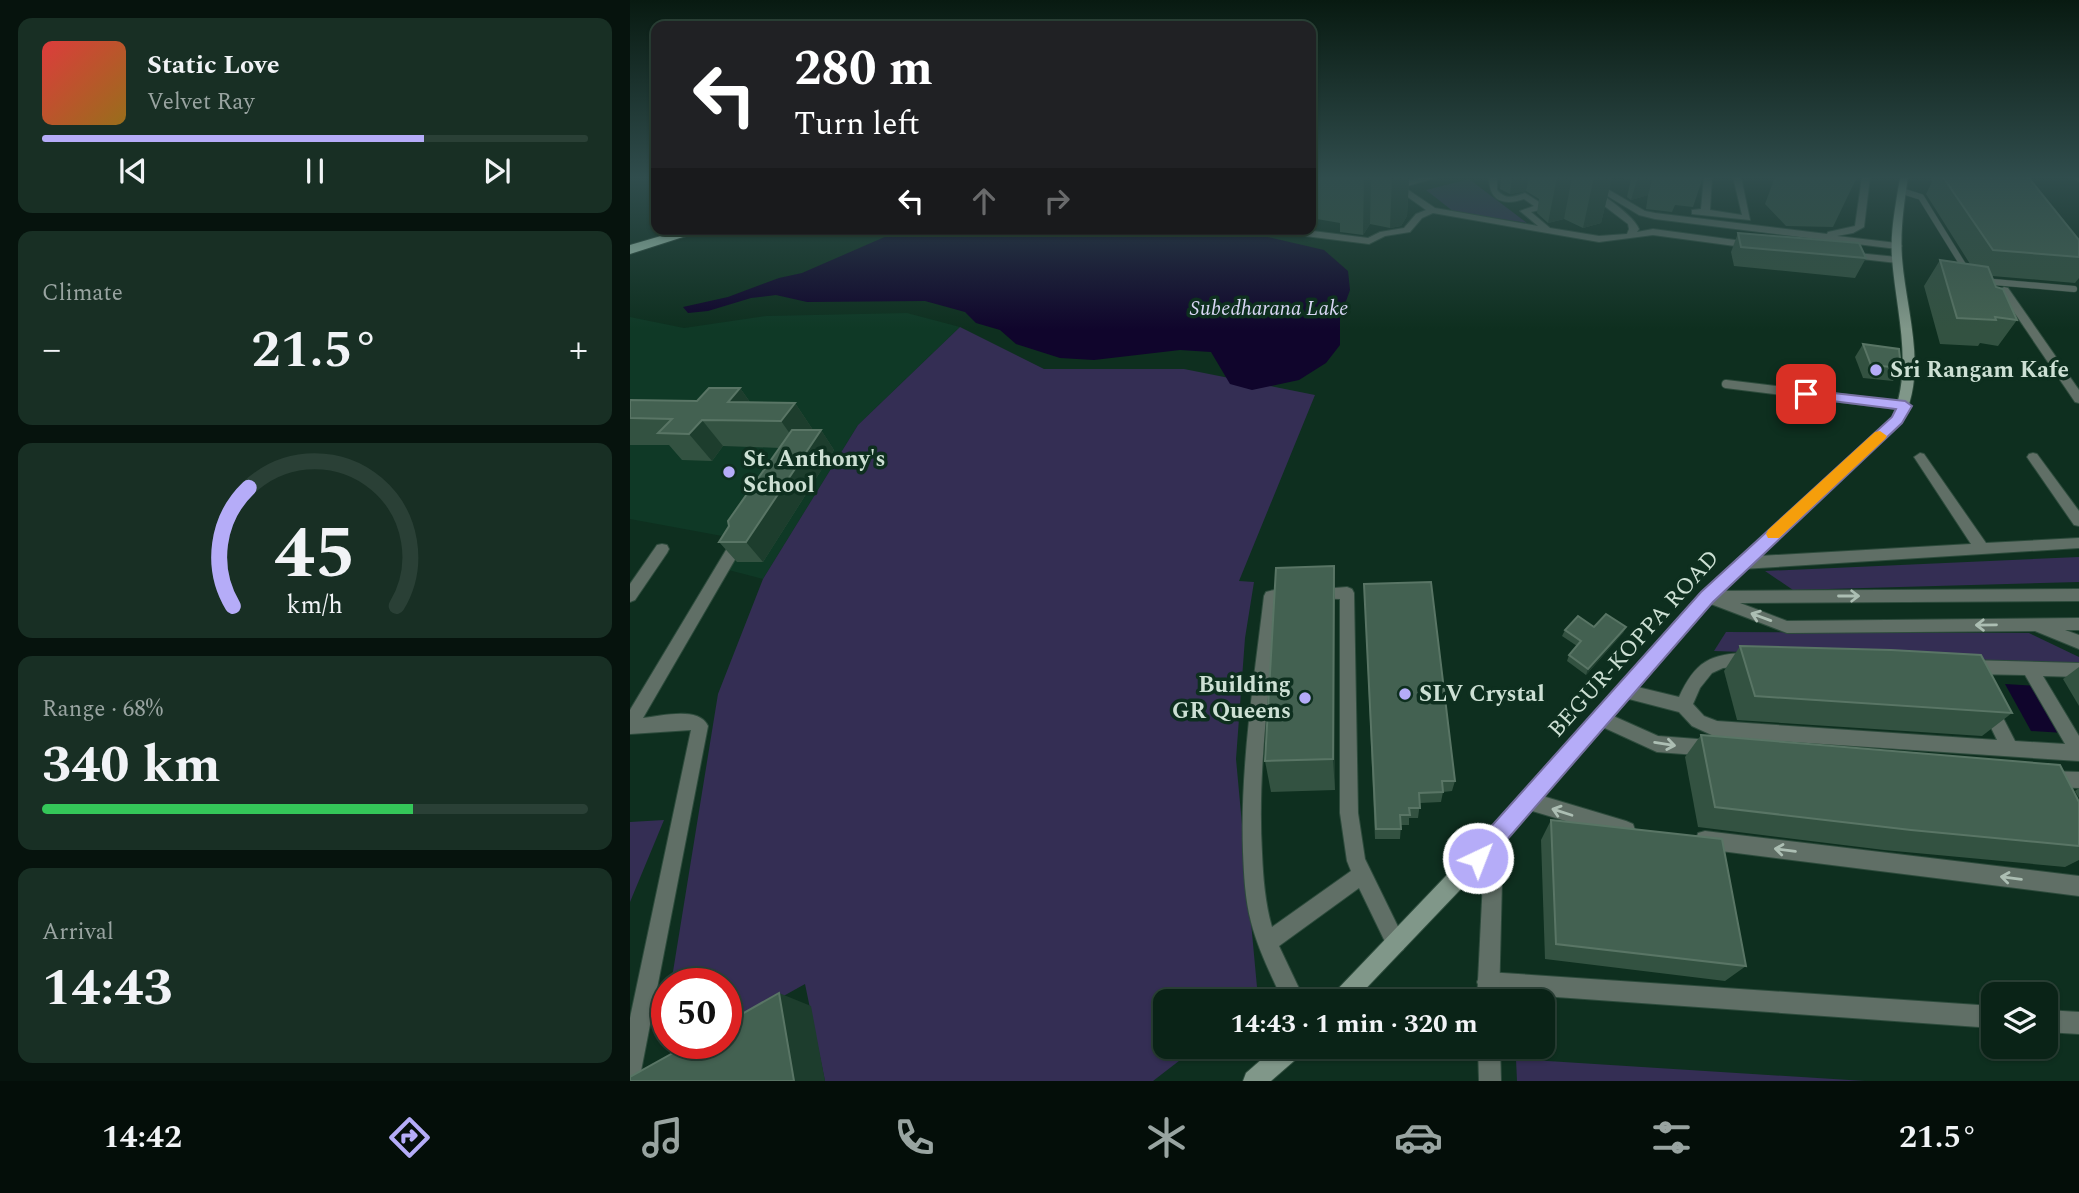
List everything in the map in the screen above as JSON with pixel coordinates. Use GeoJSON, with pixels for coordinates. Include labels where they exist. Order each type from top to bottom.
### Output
{"type":"FeatureCollection","features":[{"type":"Feature","properties":{"kind":"highway"},"geometry":{"type":"LineString","coordinates":[[630,236],[651,230]]}},
{"type":"Feature","properties":{"kind":"highway"},"geometry":{"type":"LineString","coordinates":[[630,250],[681,235]]}},
{"type":"Feature","properties":{"kind":"main road"},"geometry":{"type":"LineString","coordinates":[[1899,227],[1897,253],[1908,367],[1905,406]]}},
{"type":"Feature","properties":{"kind":"main road","name":"BEGUR-KOPPA ROAD"},"geometry":{"type":"LineString","coordinates":[[1352,989],[1494,841],[1707,597],[1897,420],[1905,406]]}},
{"type":"Feature","properties":{"kind":"main road"},"geometry":{"type":"LineString","coordinates":[[1254,1081],[1279,1059]]}},
{"type":"Feature","properties":{"kind":"street"},"geometry":{"type":"LineString","coordinates":[[1316,234],[1369,241],[1383,234],[1409,227]]}},
{"type":"Feature","properties":{"kind":"street"},"geometry":{"type":"LineString","coordinates":[[1535,227],[1599,239],[1653,232],[1759,246]]}},
{"type":"Feature","properties":{"kind":"street"},"geometry":{"type":"LineString","coordinates":[[1547,227],[1550,230]]}},
{"type":"Feature","properties":{"kind":"street"},"geometry":{"type":"LineString","coordinates":[[1631,236],[1633,227]]}},
{"type":"Feature","properties":{"kind":"street"},"geometry":{"type":"LineString","coordinates":[[1653,232],[1654,227]]}},
{"type":"Feature","properties":{"kind":"street"},"geometry":{"type":"LineString","coordinates":[[1729,227],[1731,243]]}},
{"type":"Feature","properties":{"kind":"street"},"geometry":{"type":"LineString","coordinates":[[1738,227],[1897,253]]}},
{"type":"Feature","properties":{"kind":"street"},"geometry":{"type":"LineString","coordinates":[[1776,227],[1818,234],[1850,231],[1858,227]]}},
{"type":"Feature","properties":{"kind":"street"},"geometry":{"type":"LineString","coordinates":[[1842,254],[1897,253]]}},
{"type":"Feature","properties":{"kind":"street"},"geometry":{"type":"LineString","coordinates":[[2004,290],[2079,399]]}},
{"type":"Feature","properties":{"kind":"street"},"geometry":{"type":"LineString","coordinates":[[1920,457],[1983,550]]}},
{"type":"Feature","properties":{"kind":"street"},"geometry":{"type":"LineString","coordinates":[[2033,457],[2079,521]]}},
{"type":"Feature","properties":{"kind":"street"},"geometry":{"type":"LineString","coordinates":[[1742,563],[2079,543]]}},
{"type":"Feature","properties":{"kind":"street"},"geometry":{"type":"LineString","coordinates":[[630,726],[737,544]]}},
{"type":"Feature","properties":{"kind":"street"},"geometry":{"type":"LineString","coordinates":[[630,596],[662,549]]}},
{"type":"Feature","properties":{"kind":"street"},"geometry":{"type":"LineString","coordinates":[[1289,989],[1268,942],[1259,913],[1253,852],[1252,807],[1271,596],[1347,593],[1349,813],[1356,861],[1396,943]]}},
{"type":"Feature","properties":{"kind":"street"},"geometry":{"type":"LineString","coordinates":[[1707,597],[2079,595]]}},
{"type":"Feature","properties":{"kind":"street"},"geometry":{"type":"LineString","coordinates":[[1707,597],[1787,627],[2079,624]]}},
{"type":"Feature","properties":{"kind":"street"},"geometry":{"type":"LineString","coordinates":[[2029,624],[2079,642]]}},
{"type":"Feature","properties":{"kind":"street"},"geometry":{"type":"LineString","coordinates":[[1684,706],[1702,670],[1718,661],[1769,660]]}},
{"type":"Feature","properties":{"kind":"street"},"geometry":{"type":"LineString","coordinates":[[2010,748],[1970,676],[2030,669],[2079,670]]}},
{"type":"Feature","properties":{"kind":"street"},"geometry":{"type":"LineString","coordinates":[[2030,669],[2079,752]]}},
{"type":"Feature","properties":{"kind":"street"},"geometry":{"type":"LineString","coordinates":[[1625,691],[1684,706],[1698,721],[1716,729],[2079,752]]}},
{"type":"Feature","properties":{"kind":"street"},"geometry":{"type":"LineString","coordinates":[[1602,719],[1657,744],[1725,750]]}},
{"type":"Feature","properties":{"kind":"street"},"geometry":{"type":"LineString","coordinates":[[630,726],[693,722],[701,726],[630,1071]]}},
{"type":"Feature","properties":{"kind":"street"},"geometry":{"type":"LineString","coordinates":[[2027,777],[2079,780]]}},
{"type":"Feature","properties":{"kind":"street"},"geometry":{"type":"LineString","coordinates":[[1529,801],[1616,829],[1644,832]]}},
{"type":"Feature","properties":{"kind":"street"},"geometry":{"type":"LineString","coordinates":[[1685,838],[2079,886]]}},
{"type":"Feature","properties":{"kind":"street"},"geometry":{"type":"LineString","coordinates":[[1488,989],[1494,841]]}},
{"type":"Feature","properties":{"kind":"street"},"geometry":{"type":"LineString","coordinates":[[1268,942],[1362,874]]}},
{"type":"Feature","properties":{"kind":"street"},"geometry":{"type":"LineString","coordinates":[[1555,995],[1981,1016]]}},
{"type":"Feature","properties":{"kind":"street"},"geometry":{"type":"LineString","coordinates":[[2058,1022],[2079,1023]]}},
{"type":"Feature","properties":{"kind":"street"},"geometry":{"type":"LineString","coordinates":[[1489,1059],[1490,1081]]}},
{"type":"Feature","properties":{"kind":"lane"},"geometry":{"type":"LineString","coordinates":[[1940,227],[1973,281],[2074,289]]}},
{"type":"Feature","properties":{"kind":"lane"},"geometry":{"type":"LineString","coordinates":[[1726,384],[1905,406]]}},
{"type":"Feature","properties":{"kind":"shaded area","name":"St. Anthony's School"},"geometry":{"type":"Polygon","coordinates":[[[907,313],[960,327],[858,425],[763,579],[717,567],[733,538],[630,519],[630,317],[684,328],[766,316],[907,313]]]}},
{"type":"Feature","properties":{"kind":"shaded area"},"geometry":{"type":"Polygon","coordinates":[[[960,327],[1044,369],[1184,369],[1315,395],[1239,581],[1254,582],[1245,638],[1236,759],[1257,989],[1153,989],[1153,1059],[1181,1059],[1153,1081],[825,1081],[805,984],[742,1019],[742,968],[674,968],[718,694],[763,579],[858,425],[960,327]]]}},
{"type":"Feature","properties":{"kind":"shaded area"},"geometry":{"type":"Polygon","coordinates":[[[2079,557],[2079,582],[1793,590],[1765,571],[2079,557]]]}},
{"type":"Feature","properties":{"kind":"shaded area"},"geometry":{"type":"Polygon","coordinates":[[[1726,632],[2029,633],[2079,657],[2079,663],[1714,651],[1726,632]]]}},
{"type":"Feature","properties":{"kind":"shaded area"},"geometry":{"type":"Polygon","coordinates":[[[664,820],[630,902],[630,822],[664,820]]]}},
{"type":"Feature","properties":{"kind":"shaded area"},"geometry":{"type":"Polygon","coordinates":[[[1516,1059],[1865,1081],[1517,1081],[1516,1059]]]}},
{"type":"Feature","properties":{"kind":"water","name":"Subedharana Lake"},"geometry":{"type":"Polygon","coordinates":[[[889,235],[1259,235],[1324,250],[1348,271],[1350,290],[1340,318],[1340,345],[1326,363],[1299,380],[1252,390],[1230,384],[1211,352],[1180,350],[1094,360],[1060,358],[1016,344],[1000,330],[976,323],[965,312],[925,301],[807,302],[776,295],[751,298],[708,311],[688,313],[683,307],[728,297],[779,278],[802,273],[889,235]]]}},
{"type":"Feature","properties":{"kind":"water"},"geometry":{"type":"Polygon","coordinates":[[[2005,684],[2038,686],[2065,733],[2031,731],[2005,684]]]}},
{"type":"Feature","properties":{"kind":"building"},"geometry":{"type":"Polygon","coordinates":[[[1978,227],[2069,227],[2079,240],[2079,257],[1993,250],[1978,227]]]}},
{"type":"Feature","properties":{"kind":"building"},"geometry":{"type":"Polygon","coordinates":[[[1738,233],[1859,243],[1866,258],[1741,247],[1738,233]]]}},
{"type":"Feature","properties":{"kind":"building"},"geometry":{"type":"Polygon","coordinates":[[[1940,260],[1988,267],[1996,287],[2003,289],[2017,320],[1995,317],[1996,320],[1957,318],[1940,260]]]}},
{"type":"Feature","properties":{"kind":"building"},"geometry":{"type":"Polygon","coordinates":[[[1863,344],[1899,349],[1901,368],[1871,365],[1863,344]]]}},
{"type":"Feature","properties":{"kind":"building"},"geometry":{"type":"Polygon","coordinates":[[[709,388],[740,388],[728,402],[795,403],[781,421],[702,420],[689,434],[658,433],[672,419],[630,418],[630,400],[697,401],[709,388]]]}},
{"type":"Feature","properties":{"kind":"building"},"geometry":{"type":"Polygon","coordinates":[[[792,430],[821,430],[746,542],[719,542],[729,526],[728,521],[792,430]]]}},
{"type":"Feature","properties":{"kind":"building","name":"Building GR Queens"},"geometry":{"type":"Polygon","coordinates":[[[1334,566],[1333,759],[1265,761],[1276,568],[1334,566]]]}},
{"type":"Feature","properties":{"kind":"building","name":"SLV Crystal"},"geometry":{"type":"Polygon","coordinates":[[[1431,582],[1455,781],[1442,781],[1443,792],[1419,793],[1420,808],[1409,808],[1410,815],[1400,815],[1401,829],[1376,829],[1364,584],[1431,582]]]}},
{"type":"Feature","properties":{"kind":"building"},"geometry":{"type":"Polygon","coordinates":[[[1606,614],[1626,627],[1588,669],[1569,655],[1581,641],[1565,630],[1578,616],[1594,627],[1606,614]]]}},
{"type":"Feature","properties":{"kind":"building"},"geometry":{"type":"Polygon","coordinates":[[[1740,646],[1981,655],[2012,713],[1755,696],[1740,646]]]}},
{"type":"Feature","properties":{"kind":"building"},"geometry":{"type":"Polygon","coordinates":[[[1701,735],[2060,765],[2079,802],[2079,846],[1715,807],[1701,735]]]}},
{"type":"Feature","properties":{"kind":"building"},"geometry":{"type":"Polygon","coordinates":[[[1551,820],[1722,839],[1746,966],[1556,944],[1551,820]]]}},
{"type":"Feature","properties":{"kind":"building"},"geometry":{"type":"Polygon","coordinates":[[[779,993],[794,1081],[630,1081],[630,1077],[662,1059],[742,1059],[742,1014],[779,993]]]}},
{"type":"Feature","properties":{"kind":"slow traffic"},"geometry":{"type":"LineString","coordinates":[[1774,534],[1880,436]]}},
{"type":"Feature","properties":{"kind":"place","name":"Sri Rangam Kafe"},"geometry":{"type":"Point","coordinates":[1876,370]}},
{"type":"Feature","properties":{"kind":"place","name":"St. Anthony's School"},"geometry":{"type":"Point","coordinates":[729,472]}},
{"type":"Feature","properties":{"kind":"place","name":"SLV Crystal"},"geometry":{"type":"Point","coordinates":[1405,694]}},
{"type":"Feature","properties":{"kind":"place","name":"Building GR Queens"},"geometry":{"type":"Point","coordinates":[1305,698]}},
{"type":"Feature","properties":{"kind":"route"},"geometry":{"type":"LineString","coordinates":[[1478,858],[1707,597],[1897,420],[1905,406],[1806,394]]}}]}
